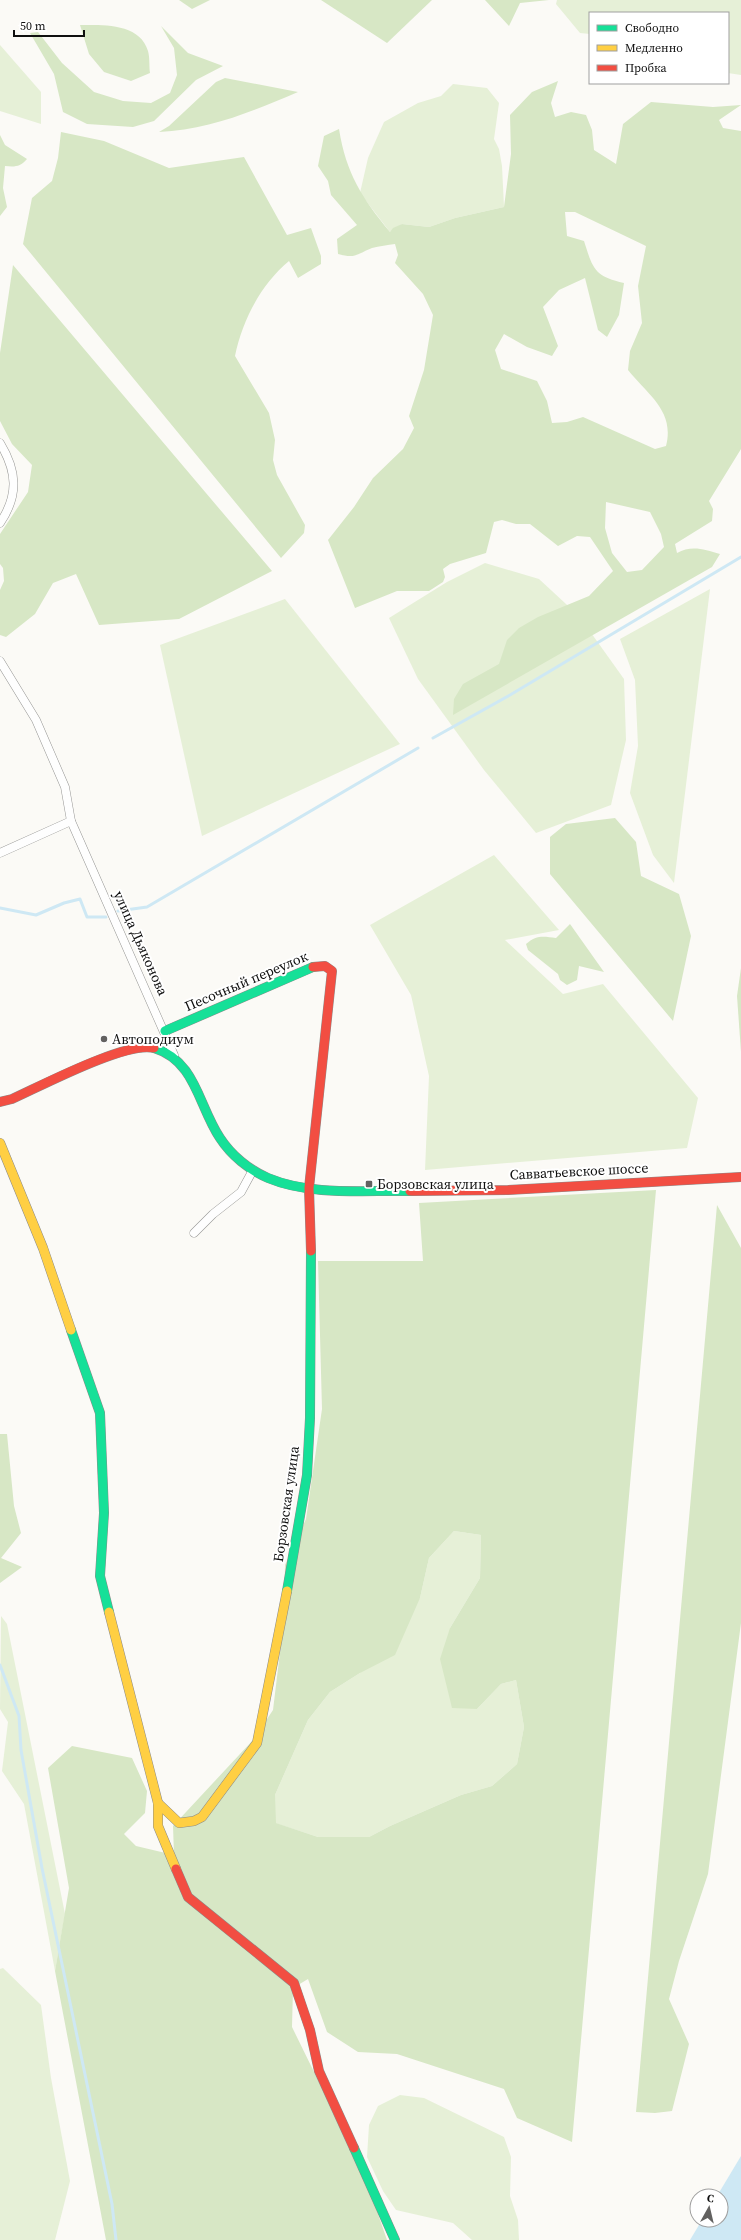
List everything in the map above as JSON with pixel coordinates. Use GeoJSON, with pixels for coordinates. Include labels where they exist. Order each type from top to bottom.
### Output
{"type":"FeatureCollection","features":[{"type":"Feature","properties":{"kind":"street"},"geometry":{"type":"LineString","coordinates":[[0,442],[12,466],[14,479],[12,498],[0,523]]}},
{"type":"Feature","properties":{"kind":"street","name":"улица Дьяконова"},"geometry":{"type":"LineString","coordinates":[[0,661],[36,720],[65,787],[71,822],[165,1031],[174,1055],[185,1067],[220,1139],[237,1158],[253,1170],[279,1182],[309,1188]]}},
{"type":"Feature","properties":{"kind":"street"},"geometry":{"type":"LineString","coordinates":[[0,852],[71,822]]}},
{"type":"Feature","properties":{"kind":"street","name":"Песочный переулок"},"geometry":{"type":"LineString","coordinates":[[165,1031],[313,967],[328,967],[332,971],[332,977]]}},
{"type":"Feature","properties":{"kind":"street","name":"Борзовская улица"},"geometry":{"type":"LineString","coordinates":[[158,1803],[179,1823],[194,1821],[202,1817],[256,1743],[300,1522],[307,1475],[310,1418],[311,1232],[309,1188],[332,977]]}},
{"type":"Feature","properties":{"kind":"street"},"geometry":{"type":"LineString","coordinates":[[0,1102],[12,1099],[132,1049],[154,1048],[174,1055]]}},
{"type":"Feature","properties":{"kind":"street"},"geometry":{"type":"LineString","coordinates":[[0,1143],[43,1248],[100,1412],[104,1513],[100,1576],[158,1803],[158,1826],[188,1897],[294,1983],[310,2030],[319,2071],[387,2218],[394,2240]]}},
{"type":"Feature","properties":{"kind":"street"},"geometry":{"type":"LineString","coordinates":[[194,1233],[213,1214],[241,1192],[253,1170]]}},
{"type":"Feature","properties":{"kind":"street","name":"Савватьевское шоссе"},"geometry":{"type":"LineString","coordinates":[[309,1188],[418,1193],[741,1177]]}},
{"type":"Feature","properties":{"kind":"green space"},"geometry":{"type":"Polygon","coordinates":[[[179,0],[210,0],[192,9],[179,0]]]}},
{"type":"Feature","properties":{"kind":"green space"},"geometry":{"type":"Polygon","coordinates":[[[321,0],[432,0],[387,43],[321,0]]]}},
{"type":"Feature","properties":{"kind":"green space"},"geometry":{"type":"Polygon","coordinates":[[[485,0],[549,0],[520,3],[509,26],[485,0]]]}},
{"type":"Feature","properties":{"kind":"green space"},"geometry":{"type":"Polygon","coordinates":[[[557,0],[741,0],[741,75],[729,73],[729,12],[589,12],[589,34],[580,33],[556,4],[557,0]]]}},
{"type":"Feature","properties":{"kind":"green space"},"geometry":{"type":"Polygon","coordinates":[[[80,25],[110,26],[129,30],[137,35],[144,42],[148,51],[150,73],[131,81],[104,72],[89,54],[80,25]]]}},
{"type":"Feature","properties":{"kind":"green space"},"geometry":{"type":"Polygon","coordinates":[[[161,26],[188,53],[223,66],[196,80],[154,121],[133,127],[87,124],[63,112],[54,74],[30,33],[38,32],[62,63],[94,92],[123,101],[151,103],[170,93],[177,75],[174,48],[161,26]]]}},
{"type":"Feature","properties":{"kind":"green space"},"geometry":{"type":"Polygon","coordinates":[[[0,45],[41,92],[41,124],[0,111],[0,45]]]}},
{"type":"Feature","properties":{"kind":"green space"},"geometry":{"type":"Polygon","coordinates":[[[225,78],[298,92],[264,106],[213,123],[195,128],[159,132],[169,126],[216,82],[225,78]]]}},
{"type":"Feature","properties":{"kind":"green space"},"geometry":{"type":"Polygon","coordinates":[[[558,81],[551,103],[555,117],[571,112],[586,115],[592,130],[594,150],[616,164],[623,124],[651,102],[713,107],[741,105],[719,120],[723,128],[741,131],[741,449],[709,501],[713,509],[712,521],[675,544],[677,553],[693,548],[720,554],[712,567],[453,715],[454,699],[463,684],[499,664],[507,640],[519,628],[538,617],[589,596],[613,571],[590,537],[577,536],[558,546],[530,524],[516,524],[502,520],[494,522],[486,553],[450,564],[443,569],[445,577],[443,582],[429,591],[397,591],[355,608],[328,540],[354,507],[373,478],[403,449],[414,428],[409,416],[424,370],[433,315],[423,294],[395,263],[398,255],[395,244],[372,248],[353,256],[338,254],[337,239],[357,225],[331,195],[328,181],[318,166],[324,136],[339,129],[342,145],[351,172],[363,196],[390,232],[393,228],[402,224],[429,227],[455,218],[504,207],[511,154],[510,115],[532,92],[558,81]],[[565,212],[567,236],[584,241],[596,270],[606,277],[624,283],[619,315],[607,337],[598,330],[585,278],[559,290],[543,307],[558,346],[552,356],[527,347],[504,334],[495,350],[501,369],[537,381],[547,401],[552,423],[567,422],[583,417],[655,449],[666,446],[668,434],[667,423],[663,413],[658,404],[628,370],[630,351],[642,323],[638,286],[646,246],[575,212],[565,212]],[[606,502],[605,528],[612,553],[627,572],[642,570],[664,547],[661,534],[650,512],[606,502]]]}},
{"type":"Feature","properties":{"kind":"green space"},"geometry":{"type":"Polygon","coordinates":[[[453,84],[487,88],[499,103],[494,139],[499,149],[502,166],[504,207],[455,218],[429,227],[402,224],[390,232],[360,193],[368,158],[384,122],[418,103],[441,96],[453,84]]]}},
{"type":"Feature","properties":{"kind":"green space"},"geometry":{"type":"Polygon","coordinates":[[[61,132],[104,141],[169,168],[244,157],[287,235],[311,228],[321,256],[321,264],[298,278],[289,261],[279,270],[261,292],[254,304],[242,330],[235,356],[269,413],[275,440],[273,460],[277,475],[305,525],[304,533],[281,558],[23,244],[32,198],[52,181],[58,158],[61,132]]]}},
{"type":"Feature","properties":{"kind":"green space"},"geometry":{"type":"Polygon","coordinates":[[[0,135],[5,145],[27,159],[22,164],[17,166],[5,166],[3,188],[7,207],[0,216],[0,135]]]}},
{"type":"Feature","properties":{"kind":"green space"},"geometry":{"type":"Polygon","coordinates":[[[13,265],[272,571],[179,619],[99,625],[76,574],[53,583],[35,614],[6,637],[0,635],[0,590],[4,581],[3,568],[0,564],[0,534],[28,492],[32,465],[12,444],[0,421],[0,353],[13,265]]]}},
{"type":"Feature","properties":{"kind":"green space"},"geometry":{"type":"Polygon","coordinates":[[[485,563],[539,579],[579,616],[624,679],[626,740],[611,805],[536,833],[484,770],[418,679],[389,618],[447,582],[485,563]]]}},
{"type":"Feature","properties":{"kind":"green space"},"geometry":{"type":"Polygon","coordinates":[[[710,589],[674,883],[653,855],[630,793],[638,746],[635,680],[620,639],[710,589]]]}},
{"type":"Feature","properties":{"kind":"green space"},"geometry":{"type":"Polygon","coordinates":[[[285,599],[400,744],[202,836],[160,645],[285,599]]]}},
{"type":"Feature","properties":{"kind":"green space"},"geometry":{"type":"Polygon","coordinates":[[[615,818],[636,842],[641,876],[679,894],[691,936],[673,1021],[550,874],[550,837],[566,824],[615,818]]]}},
{"type":"Feature","properties":{"kind":"green space"},"geometry":{"type":"Polygon","coordinates":[[[494,855],[559,930],[505,940],[563,994],[603,984],[698,1098],[687,1148],[425,1170],[429,1076],[411,995],[370,925],[494,855]]]}},
{"type":"Feature","properties":{"kind":"green space"},"geometry":{"type":"Polygon","coordinates":[[[570,924],[604,972],[579,966],[577,980],[567,985],[560,980],[558,974],[528,950],[526,944],[533,939],[540,937],[556,938],[570,924]]]}},
{"type":"Feature","properties":{"kind":"green space"},"geometry":{"type":"Polygon","coordinates":[[[741,968],[741,1052],[737,996],[741,968]]]}},
{"type":"Feature","properties":{"kind":"green space"},"geometry":{"type":"Polygon","coordinates":[[[656,1190],[572,2142],[517,2118],[504,2089],[397,2054],[358,2052],[327,2032],[308,1979],[293,1988],[292,2027],[364,2174],[387,2240],[106,2240],[55,1971],[69,1888],[48,1768],[72,1746],[132,1758],[147,1791],[145,1813],[124,1834],[136,1846],[174,1855],[173,1826],[253,1740],[273,1710],[284,1619],[285,1565],[306,1519],[322,1409],[318,1261],[423,1261],[419,1203],[656,1190]],[[454,1531],[429,1558],[420,1598],[395,1655],[360,1673],[330,1692],[308,1720],[275,1795],[276,1823],[318,1837],[369,1837],[390,1826],[461,1795],[492,1786],[517,1764],[524,1727],[516,1680],[501,1684],[477,1709],[452,1708],[440,1659],[450,1628],[480,1578],[481,1535],[454,1531]]]}},
{"type":"Feature","properties":{"kind":"green space"},"geometry":{"type":"Polygon","coordinates":[[[717,1205],[741,1248],[741,1623],[708,1874],[679,1961],[669,1999],[689,2044],[672,2111],[655,2113],[636,2112],[717,1205]]]}},
{"type":"Feature","properties":{"kind":"green space"},"geometry":{"type":"Polygon","coordinates":[[[0,1434],[7,1434],[14,1506],[21,1533],[1,1558],[22,1567],[0,1583],[0,1434]]]}},
{"type":"Feature","properties":{"kind":"green space"},"geometry":{"type":"Polygon","coordinates":[[[454,1531],[481,1535],[480,1578],[450,1628],[477,1709],[501,1684],[516,1680],[524,1727],[517,1764],[492,1786],[461,1795],[390,1826],[369,1837],[318,1837],[275,1823],[275,1795],[308,1720],[330,1692],[360,1673],[420,1598],[429,1558],[454,1531]]]}},
{"type":"Feature","properties":{"kind":"green space"},"geometry":{"type":"Polygon","coordinates":[[[1,1616],[7,1624],[65,1914],[55,1971],[24,1804],[2,1771],[8,1722],[0,1709],[1,1616]]]}},
{"type":"Feature","properties":{"kind":"green space"},"geometry":{"type":"Polygon","coordinates":[[[3,1968],[41,2005],[51,2078],[70,2181],[55,2240],[0,2240],[0,1969],[3,1968]]]}},
{"type":"Feature","properties":{"kind":"green space"},"geometry":{"type":"Polygon","coordinates":[[[400,2095],[424,2098],[504,2137],[511,2157],[510,2196],[518,2220],[519,2240],[472,2240],[453,2223],[396,2210],[383,2191],[367,2157],[369,2125],[378,2106],[400,2095]]]}},
{"type":"Feature","properties":{"kind":"water"},"geometry":{"type":"Polygon","coordinates":[[[741,2156],[741,2240],[690,2240],[697,2228],[729,2228],[729,2188],[722,2188],[741,2156]]]}},
{"type":"Feature","properties":{"kind":"waterway"},"geometry":{"type":"LineString","coordinates":[[433,738],[510,695],[741,557]]}},
{"type":"Feature","properties":{"kind":"waterway"},"geometry":{"type":"LineString","coordinates":[[118,911],[147,907],[418,748]]}},
{"type":"Feature","properties":{"kind":"waterway"},"geometry":{"type":"LineString","coordinates":[[0,908],[36,915],[64,903],[80,899],[87,917],[106,917]]}},
{"type":"Feature","properties":{"kind":"waterway"},"geometry":{"type":"LineString","coordinates":[[0,1665],[19,1716],[21,1750],[42,1868],[112,2204],[116,2240]]}},
{"type":"Feature","properties":{"kind":"traffic: fast"},"geometry":{"type":"LineString","coordinates":[[165,1031],[313,967]]}},
{"type":"Feature","properties":{"kind":"traffic: fast"},"geometry":{"type":"LineString","coordinates":[[154,1048],[168,1054],[188,1073],[213,1125],[224,1144],[241,1161],[261,1175],[285,1184],[320,1190],[410,1191]]}},
{"type":"Feature","properties":{"kind":"traffic: fast"},"geometry":{"type":"LineString","coordinates":[[287,1591],[307,1475],[310,1418],[311,1251]]}},
{"type":"Feature","properties":{"kind":"traffic: fast"},"geometry":{"type":"LineString","coordinates":[[71,1330],[100,1413],[104,1513],[100,1576],[109,1612]]}},
{"type":"Feature","properties":{"kind":"traffic: fast"},"geometry":{"type":"LineString","coordinates":[[354,2148],[395,2240]]}},
{"type":"Feature","properties":{"kind":"traffic: slow"},"geometry":{"type":"LineString","coordinates":[[0,1143],[43,1248],[71,1330]]}},
{"type":"Feature","properties":{"kind":"traffic: slow"},"geometry":{"type":"LineString","coordinates":[[158,1803],[179,1823],[194,1821],[202,1817],[257,1743],[287,1591]]}},
{"type":"Feature","properties":{"kind":"traffic: slow"},"geometry":{"type":"LineString","coordinates":[[109,1612],[158,1803],[158,1826],[176,1869]]}},
{"type":"Feature","properties":{"kind":"traffic: jam"},"geometry":{"type":"LineString","coordinates":[[311,1251],[309,1188],[332,971],[325,966],[313,967]]}},
{"type":"Feature","properties":{"kind":"traffic: jam"},"geometry":{"type":"LineString","coordinates":[[0,1102],[12,1099],[62,1075],[104,1058],[124,1051],[141,1048],[154,1048]]}},
{"type":"Feature","properties":{"kind":"traffic: jam"},"geometry":{"type":"LineString","coordinates":[[410,1191],[508,1190],[741,1177]]}},
{"type":"Feature","properties":{"kind":"traffic: jam"},"geometry":{"type":"LineString","coordinates":[[176,1869],[188,1897],[294,1983],[310,2030],[319,2071],[354,2148]]}},
{"type":"Feature","properties":{"kind":"place","name":"Автоподиум"},"geometry":{"type":"Point","coordinates":[104,1039]}},
{"type":"Feature","properties":{"kind":"place","name":"Борзовская улица"},"geometry":{"type":"Point","coordinates":[369,1184]}}]}
